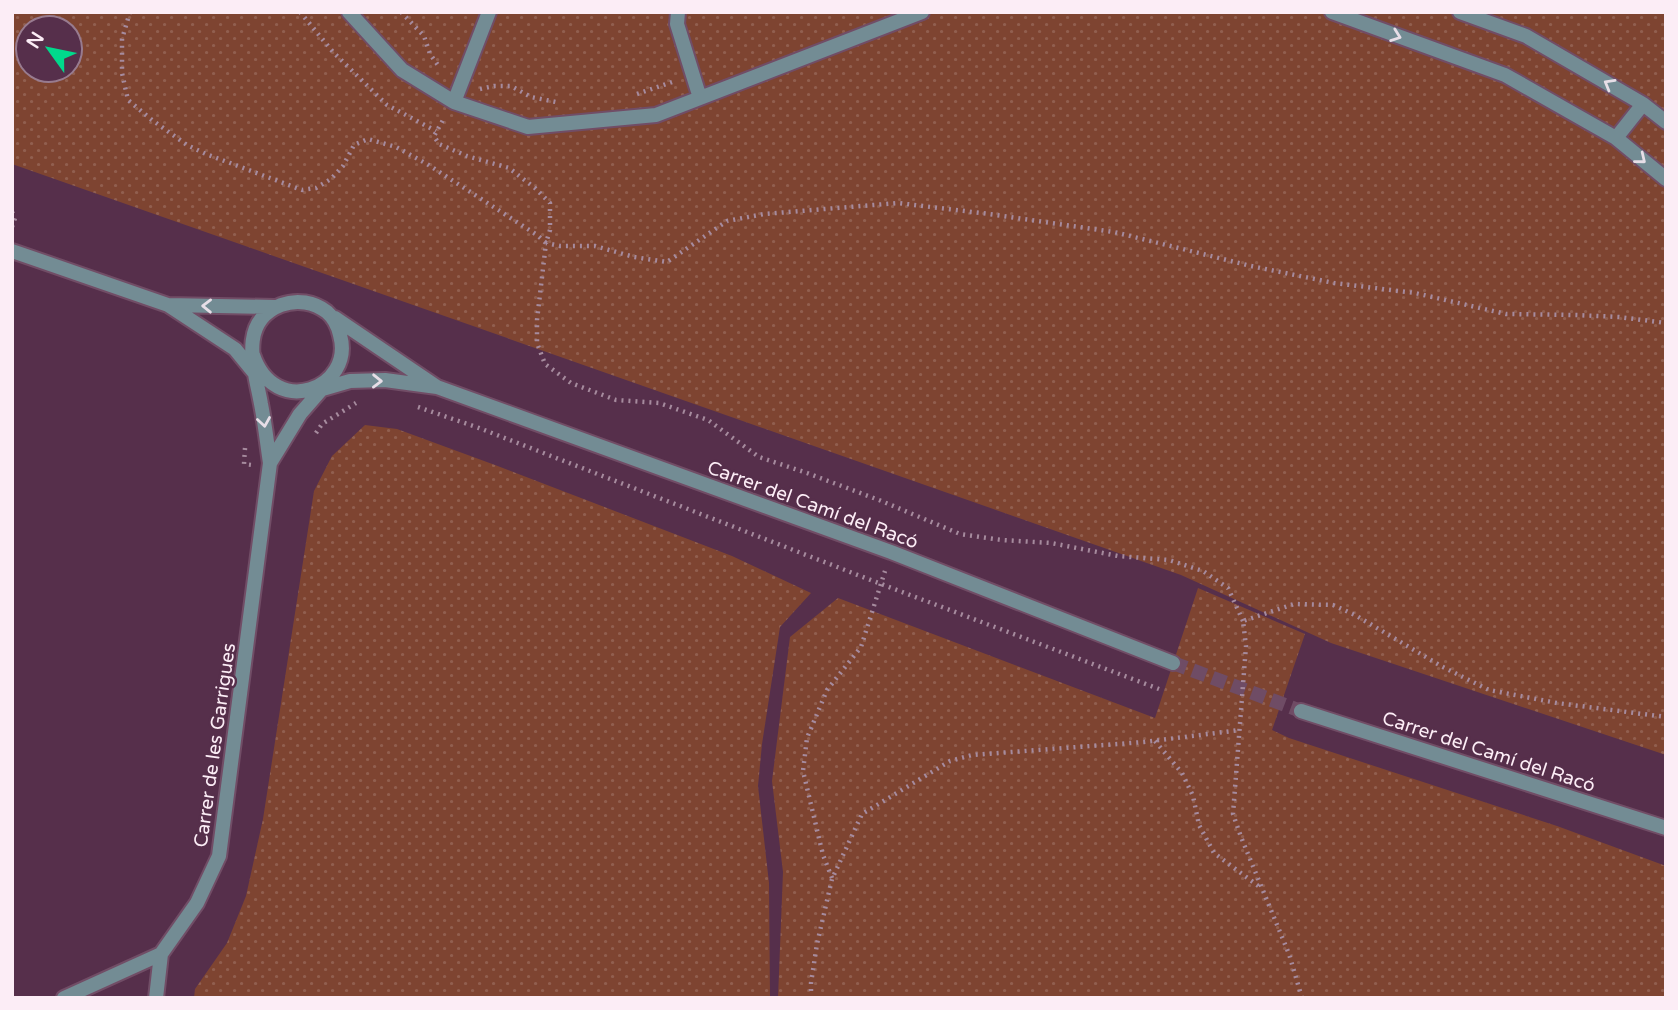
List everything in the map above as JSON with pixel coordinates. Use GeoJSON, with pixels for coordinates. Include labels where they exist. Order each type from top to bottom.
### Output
{"type":"FeatureCollection","features":[{"type":"Feature","properties":{"kind":"street"},"geometry":{"type":"LineString","coordinates":[[349,12],[402,70],[454,102],[528,127],[656,115],[922,12]]}},
{"type":"Feature","properties":{"kind":"street"},"geometry":{"type":"LineString","coordinates":[[454,102],[489,12]]}},
{"type":"Feature","properties":{"kind":"street"},"geometry":{"type":"LineString","coordinates":[[678,12],[677,24],[700,97]]}},
{"type":"Feature","properties":{"kind":"street"},"geometry":{"type":"LineString","coordinates":[[1332,12],[1505,75],[1616,138],[1666,179]]}},
{"type":"Feature","properties":{"kind":"street"},"geometry":{"type":"LineString","coordinates":[[1460,12],[1526,36],[1643,104],[1666,122]]}},
{"type":"Feature","properties":{"kind":"street"},"geometry":{"type":"LineString","coordinates":[[1616,138],[1643,104]]}},
{"type":"Feature","properties":{"kind":"street"},"geometry":{"type":"LineString","coordinates":[[12,251],[168,305],[236,349],[254,372],[267,381],[280,389],[295,392],[319,388],[335,371],[341,357],[342,341],[338,326],[329,314],[317,306],[288,302],[275,307],[264,316],[252,341],[257,368],[267,381]]}},
{"type":"Feature","properties":{"kind":"street"},"geometry":{"type":"LineString","coordinates":[[168,305],[275,307]]}},
{"type":"Feature","properties":{"kind":"street","name":"Carrer del Camí del Racó"},"geometry":{"type":"LineString","coordinates":[[329,314],[437,387]]}},
{"type":"Feature","properties":{"kind":"street","name":"Carrer de les Garrigues"},"geometry":{"type":"LineString","coordinates":[[161,954],[197,903],[219,856],[270,466],[253,355]]}},
{"type":"Feature","properties":{"kind":"street","name":"Carrer del Camí del Racó"},"geometry":{"type":"LineString","coordinates":[[319,388],[350,381],[385,380],[437,387],[891,552],[1173,663]]}},
{"type":"Feature","properties":{"kind":"street","name":"Carrer de les Garrigues"},"geometry":{"type":"LineString","coordinates":[[270,466],[300,414],[319,388]]}},
{"type":"Feature","properties":{"kind":"street","name":"Carrer del Camí del Racó"},"geometry":{"type":"LineString","coordinates":[[1301,711],[1666,828]]}},
{"type":"Feature","properties":{"kind":"street"},"geometry":{"type":"LineString","coordinates":[[64,998],[161,954]]}},
{"type":"Feature","properties":{"kind":"street"},"geometry":{"type":"LineString","coordinates":[[156,998],[161,954]]}},
{"type":"Feature","properties":{"kind":"path"},"geometry":{"type":"LineString","coordinates":[[130,12],[122,39],[122,73],[128,100],[187,145],[302,190],[316,188],[331,179],[343,166],[354,145],[368,139],[396,147],[427,164],[546,243],[560,246],[595,246],[634,257],[667,262],[727,222],[764,214],[898,203],[1114,232],[1334,283],[1415,293],[1506,314],[1587,315],[1666,323]]}},
{"type":"Feature","properties":{"kind":"path"},"geometry":{"type":"LineString","coordinates":[[300,12],[333,52],[387,105],[436,131]]}},
{"type":"Feature","properties":{"kind":"path"},"geometry":{"type":"LineString","coordinates":[[401,12],[424,36],[430,54],[442,72],[461,84],[478,89],[511,86],[531,97],[561,103]]}},
{"type":"Feature","properties":{"kind":"path"},"geometry":{"type":"LineString","coordinates":[[631,95],[693,75]]}},
{"type":"Feature","properties":{"kind":"path"},"geometry":{"type":"LineString","coordinates":[[454,102],[434,136],[439,144],[467,156],[509,168],[550,203],[550,230],[546,243],[537,320],[537,344],[545,364],[572,383],[615,400],[659,403],[708,420],[759,457],[807,472],[960,534],[1051,543],[1118,556],[1169,560],[1203,571],[1228,588],[1243,621]]}},
{"type":"Feature","properties":{"kind":"path"},"geometry":{"type":"LineString","coordinates":[[12,212],[15,218],[12,227]]}},
{"type":"Feature","properties":{"kind":"path"},"geometry":{"type":"LineString","coordinates":[[310,443],[322,424],[358,402]]}},
{"type":"Feature","properties":{"kind":"path"},"geometry":{"type":"LineString","coordinates":[[417,407],[479,428],[1159,689]]}},
{"type":"Feature","properties":{"kind":"path"},"geometry":{"type":"LineString","coordinates":[[245,441],[244,464],[270,466]]}},
{"type":"Feature","properties":{"kind":"path"},"geometry":{"type":"LineString","coordinates":[[832,879],[823,855],[803,771],[807,738],[827,690],[861,647],[891,552]]}},
{"type":"Feature","properties":{"kind":"path"},"geometry":{"type":"LineString","coordinates":[[811,998],[817,944],[832,879],[862,814],[950,761],[972,755],[1155,741],[1240,730]]}},
{"type":"Feature","properties":{"kind":"path"},"geometry":{"type":"LineString","coordinates":[[1155,741],[1182,773],[1193,796],[1199,825],[1214,853],[1262,888]]}},
{"type":"Feature","properties":{"kind":"shaded area"},"geometry":{"type":"Polygon","coordinates":[[[12,12],[1666,12],[1666,755],[1331,643],[1181,575],[12,164],[12,12]]]}},
{"type":"Feature","properties":{"kind":"shaded area"},"geometry":{"type":"Polygon","coordinates":[[[365,425],[397,429],[495,465],[732,556],[811,593],[780,627],[762,744],[758,786],[769,883],[770,998],[194,998],[195,989],[227,943],[246,896],[263,819],[314,491],[332,456],[365,425]]]}},
{"type":"Feature","properties":{"kind":"shaded area"},"geometry":{"type":"Polygon","coordinates":[[[1198,588],[1305,634],[1272,730],[1289,738],[1557,826],[1666,866],[1666,998],[778,998],[783,872],[772,781],[790,637],[838,598],[1155,718],[1198,588]]]}},
{"type":"Feature","properties":{"kind":"tunnel"},"geometry":{"type":"LineString","coordinates":[[1173,663],[1301,711]]}}]}
